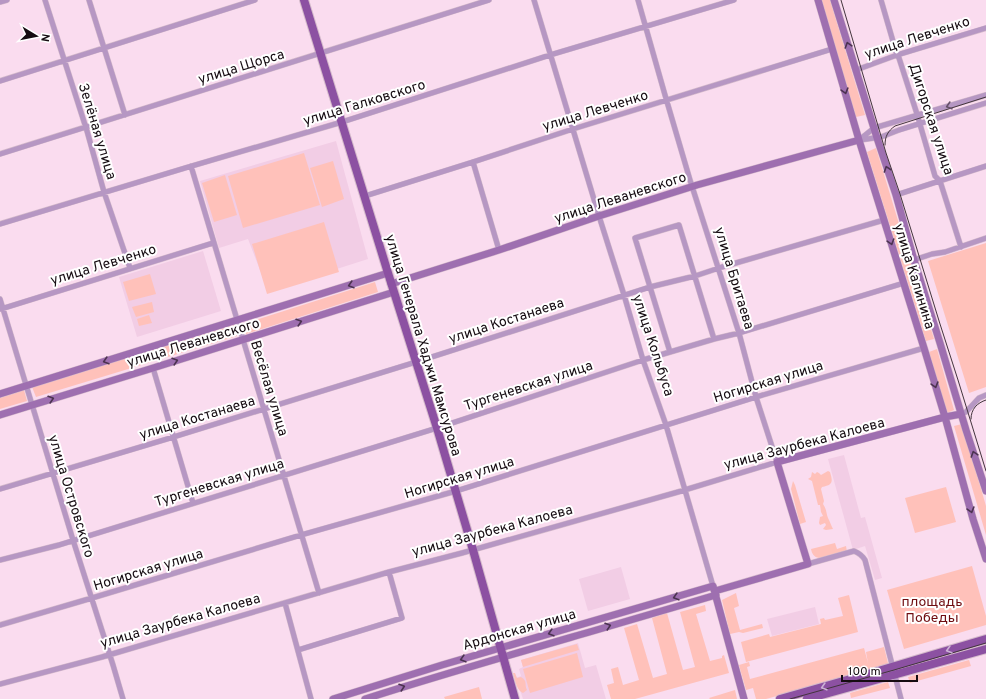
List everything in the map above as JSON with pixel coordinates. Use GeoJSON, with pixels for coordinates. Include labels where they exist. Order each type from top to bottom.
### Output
{"type":"FeatureCollection","features":[{"type":"Feature","properties":{"kind":"main road","name":"улица Генерала Хаджи Мамсурова"},"geometry":{"type":"LineString","coordinates":[[304,0],[437,428],[515,699]]}},
{"type":"Feature","properties":{"kind":"main road"},"geometry":{"type":"LineString","coordinates":[[780,699],[986,639]]}},
{"type":"Feature","properties":{"kind":"main road"},"geometry":{"type":"LineString","coordinates":[[807,699],[986,649]]}},
{"type":"Feature","properties":{"kind":"street"},"geometry":{"type":"LineString","coordinates":[[0,2],[8,0]]}},
{"type":"Feature","properties":{"kind":"street","name":"Зелёная улица"},"geometry":{"type":"LineString","coordinates":[[45,0],[104,192],[130,268]]}},
{"type":"Feature","properties":{"kind":"street"},"geometry":{"type":"LineString","coordinates":[[89,0],[125,115]]}},
{"type":"Feature","properties":{"kind":"street"},"geometry":{"type":"LineString","coordinates":[[0,81],[256,0]]}},
{"type":"Feature","properties":{"kind":"street","name":"улица Щорса"},"geometry":{"type":"LineString","coordinates":[[0,154],[489,0]]}},
{"type":"Feature","properties":{"kind":"street","name":"улица Кольбуса"},"geometry":{"type":"LineString","coordinates":[[534,0],[598,216],[624,295],[643,360],[666,425],[715,591],[744,699]]}},
{"type":"Feature","properties":{"kind":"street","name":"улица Бритаева"},"geometry":{"type":"LineString","coordinates":[[638,0],[666,101],[739,333],[756,397],[808,564]]}},
{"type":"Feature","properties":{"kind":"street","name":"улица Галковского"},"geometry":{"type":"LineString","coordinates":[[0,224],[342,122],[550,55],[734,0]]}},
{"type":"Feature","properties":{"kind":"street","name":"улица Калинина"},"geometry":{"type":"LineString","coordinates":[[818,0],[859,140],[945,417],[973,519],[986,559]]}},
{"type":"Feature","properties":{"kind":"street","name":"улица Калинина"},"geometry":{"type":"LineString","coordinates":[[834,0],[896,195],[914,260],[986,491]]}},
{"type":"Feature","properties":{"kind":"street","name":"Дигорская улица"},"geometry":{"type":"LineString","coordinates":[[881,0],[897,55],[918,116],[935,176],[940,181],[961,246]]}},
{"type":"Feature","properties":{"kind":"street","name":"улица Левченко"},"geometry":{"type":"LineString","coordinates":[[856,70],[897,55],[986,28]]}},
{"type":"Feature","properties":{"kind":"street","name":"улица Левченко"},"geometry":{"type":"LineString","coordinates":[[365,196],[573,129],[832,49]]}},
{"type":"Feature","properties":{"kind":"street","name":"улица Леваневского"},"geometry":{"type":"LineString","coordinates":[[859,140],[874,128],[986,95]]}},
{"type":"Feature","properties":{"kind":"street","name":"улица Леваневского"},"geometry":{"type":"LineString","coordinates":[[391,284],[499,250],[598,216],[692,187],[859,140],[877,138],[986,103]]}},
{"type":"Feature","properties":{"kind":"street"},"geometry":{"type":"LineString","coordinates":[[473,162],[499,250]]}},
{"type":"Feature","properties":{"kind":"street","name":"Весёлая улица"},"geometry":{"type":"LineString","coordinates":[[191,166],[319,593]]}},
{"type":"Feature","properties":{"kind":"street"},"geometry":{"type":"LineString","coordinates":[[896,195],[986,166]]}},
{"type":"Feature","properties":{"kind":"street","name":"улица Костанаева"},"geometry":{"type":"LineString","coordinates":[[0,489],[416,362],[650,287],[695,276],[884,220]]}},
{"type":"Feature","properties":{"kind":"street"},"geometry":{"type":"LineString","coordinates":[[670,352],[635,238],[679,225],[714,339]]}},
{"type":"Feature","properties":{"kind":"street"},"geometry":{"type":"LineString","coordinates":[[914,260],[986,238]]}},
{"type":"Feature","properties":{"kind":"street","name":"улица Левченко"},"geometry":{"type":"LineString","coordinates":[[1,308],[213,243]]}},
{"type":"Feature","properties":{"kind":"street","name":"улица Леваневского"},"geometry":{"type":"LineString","coordinates":[[0,394],[388,273]]}},
{"type":"Feature","properties":{"kind":"street","name":"Тургеневская улица"},"geometry":{"type":"LineString","coordinates":[[0,560],[73,540],[437,428],[643,360],[739,333],[904,283]]}},
{"type":"Feature","properties":{"kind":"street","name":"улица Леваневского"},"geometry":{"type":"LineString","coordinates":[[0,415],[394,292]]}},
{"type":"Feature","properties":{"kind":"street","name":"улица Островского"},"geometry":{"type":"LineString","coordinates":[[0,299],[1,308],[123,699]]}},
{"type":"Feature","properties":{"kind":"street","name":"Ногирская улица"},"geometry":{"type":"LineString","coordinates":[[0,625],[301,535],[456,491],[756,397],[924,348]]}},
{"type":"Feature","properties":{"kind":"street"},"geometry":{"type":"LineString","coordinates":[[153,368],[193,503]]}},
{"type":"Feature","properties":{"kind":"street","name":"улица Заурбека Калоева"},"geometry":{"type":"LineString","coordinates":[[0,684],[110,655],[389,572],[473,550],[685,490],[777,462],[961,414],[966,412],[979,398],[986,395]]}},
{"type":"Feature","properties":{"kind":"street","name":"Ардонская улица"},"geometry":{"type":"LineString","coordinates":[[333,699],[501,648],[715,591],[854,551],[859,553],[865,560],[893,666]]}},
{"type":"Feature","properties":{"kind":"street"},"geometry":{"type":"LineString","coordinates":[[298,650],[402,618],[389,572]]}},
{"type":"Feature","properties":{"kind":"street","name":"Ардонская улица"},"geometry":{"type":"LineString","coordinates":[[365,699],[619,622],[715,591]]}},
{"type":"Feature","properties":{"kind":"street"},"geometry":{"type":"LineString","coordinates":[[285,603],[311,699]]}},
{"type":"Feature","properties":{"kind":"street"},"geometry":{"type":"LineString","coordinates":[[893,666],[901,699]]}},
{"type":"Feature","properties":{"kind":"shaded area"},"geometry":{"type":"Polygon","coordinates":[[[336,141],[368,259],[268,291],[248,239],[219,248],[200,181],[336,141]]]}},
{"type":"Feature","properties":{"kind":"shaded area"},"geometry":{"type":"Polygon","coordinates":[[[203,251],[221,311],[137,337],[119,277],[203,251]]]}},
{"type":"Feature","properties":{"kind":"shaded area"},"geometry":{"type":"Polygon","coordinates":[[[844,455],[861,518],[865,517],[882,578],[875,580],[865,546],[853,550],[828,459],[844,455]]]}},
{"type":"Feature","properties":{"kind":"shaded area"},"geometry":{"type":"Polygon","coordinates":[[[621,567],[630,599],[588,611],[579,579],[621,567]]]}},
{"type":"Feature","properties":{"kind":"shaded area"},"geometry":{"type":"Polygon","coordinates":[[[815,607],[819,624],[772,636],[767,619],[815,607]]]}},
{"type":"Feature","properties":{"kind":"shaded area"},"geometry":{"type":"Polygon","coordinates":[[[578,643],[585,668],[596,665],[606,699],[523,699],[516,678],[521,676],[519,669],[523,667],[521,660],[578,643]]]}},
{"type":"Feature","properties":{"kind":"green space"},"geometry":{"type":"Polygon","coordinates":[[[821,0],[830,0],[865,115],[856,117],[821,0]]]}},
{"type":"Feature","properties":{"kind":"green space"},"geometry":{"type":"Polygon","coordinates":[[[876,148],[934,339],[926,341],[867,152],[876,148]]]}},
{"type":"Feature","properties":{"kind":"green space"},"geometry":{"type":"Polygon","coordinates":[[[304,153],[320,205],[243,228],[228,176],[304,153]]]}},
{"type":"Feature","properties":{"kind":"green space"},"geometry":{"type":"Polygon","coordinates":[[[333,161],[344,199],[322,207],[310,168],[333,161]]]}},
{"type":"Feature","properties":{"kind":"green space"},"geometry":{"type":"Polygon","coordinates":[[[225,175],[237,215],[214,222],[202,183],[225,175]]]}},
{"type":"Feature","properties":{"kind":"green space"},"geometry":{"type":"Polygon","coordinates":[[[324,222],[339,272],[267,294],[252,244],[324,222]]]}},
{"type":"Feature","properties":{"kind":"green space"},"geometry":{"type":"Polygon","coordinates":[[[986,243],[986,387],[969,393],[928,261],[986,243]]]}},
{"type":"Feature","properties":{"kind":"green space"},"geometry":{"type":"Polygon","coordinates":[[[150,274],[156,294],[129,301],[123,282],[150,274]]]}},
{"type":"Feature","properties":{"kind":"green space"},"geometry":{"type":"Polygon","coordinates":[[[375,282],[378,292],[246,334],[243,324],[375,282]]]}},
{"type":"Feature","properties":{"kind":"green space"},"geometry":{"type":"Polygon","coordinates":[[[152,302],[154,312],[136,317],[132,307],[152,302]]]}},
{"type":"Feature","properties":{"kind":"green space"},"geometry":{"type":"Polygon","coordinates":[[[149,315],[152,323],[139,326],[137,319],[149,315]]]}},
{"type":"Feature","properties":{"kind":"green space"},"geometry":{"type":"Polygon","coordinates":[[[234,325],[237,336],[36,397],[32,387],[234,325]]]}},
{"type":"Feature","properties":{"kind":"green space"},"geometry":{"type":"Polygon","coordinates":[[[937,349],[954,410],[947,413],[929,352],[937,349]]]}},
{"type":"Feature","properties":{"kind":"green space"},"geometry":{"type":"Polygon","coordinates":[[[24,390],[27,401],[0,409],[0,398],[24,390]]]}},
{"type":"Feature","properties":{"kind":"green space"},"geometry":{"type":"Polygon","coordinates":[[[962,424],[986,506],[986,535],[954,426],[962,424]]]}},
{"type":"Feature","properties":{"kind":"green space"},"geometry":{"type":"Polygon","coordinates":[[[828,471],[830,472],[832,478],[831,482],[821,489],[824,501],[823,504],[833,529],[826,530],[823,529],[826,525],[825,523],[820,525],[819,523],[820,517],[823,516],[820,505],[818,505],[812,481],[808,479],[811,477],[812,472],[815,474],[817,472],[821,475],[828,471]]]}},
{"type":"Feature","properties":{"kind":"green space"},"geometry":{"type":"Polygon","coordinates":[[[793,481],[806,522],[800,524],[791,489],[793,481]]]}},
{"type":"Feature","properties":{"kind":"green space"},"geometry":{"type":"Polygon","coordinates":[[[946,487],[956,522],[915,533],[905,498],[946,487]]]}},
{"type":"Feature","properties":{"kind":"green space"},"geometry":{"type":"Polygon","coordinates":[[[835,543],[837,549],[846,546],[847,552],[819,558],[815,556],[811,549],[835,543]]]}},
{"type":"Feature","properties":{"kind":"green space","name":"площадь Победы"},"geometry":{"type":"Polygon","coordinates":[[[972,566],[986,616],[986,625],[904,649],[887,590],[972,566]]]}},
{"type":"Feature","properties":{"kind":"green space"},"geometry":{"type":"Polygon","coordinates":[[[736,593],[739,606],[734,608],[740,630],[762,624],[763,628],[743,633],[739,632],[730,634],[722,600],[736,593]]]}},
{"type":"Feature","properties":{"kind":"green space"},"geometry":{"type":"Polygon","coordinates":[[[849,595],[858,632],[746,662],[741,642],[769,634],[770,637],[821,624],[820,619],[824,618],[825,620],[843,616],[838,598],[849,595]]]}},
{"type":"Feature","properties":{"kind":"green space"},"geometry":{"type":"Polygon","coordinates":[[[705,605],[706,611],[696,614],[710,661],[722,658],[724,655],[729,673],[635,699],[611,699],[607,685],[614,683],[611,669],[618,667],[623,685],[639,680],[624,628],[637,624],[653,678],[667,674],[652,618],[667,613],[683,670],[695,667],[680,612],[705,605]]]}},
{"type":"Feature","properties":{"kind":"green space"},"geometry":{"type":"Polygon","coordinates":[[[577,644],[579,650],[523,667],[521,660],[577,644]]]}},
{"type":"Feature","properties":{"kind":"green space"},"geometry":{"type":"Polygon","coordinates":[[[884,647],[889,667],[870,670],[766,699],[756,699],[753,688],[746,690],[739,665],[749,662],[750,666],[747,667],[750,679],[864,648],[868,663],[866,652],[884,647]]]}},
{"type":"Feature","properties":{"kind":"green space"},"geometry":{"type":"Polygon","coordinates":[[[577,653],[583,677],[530,693],[523,669],[577,653]]]}},
{"type":"Feature","properties":{"kind":"green space"},"geometry":{"type":"Polygon","coordinates":[[[969,660],[971,666],[910,683],[908,677],[969,660]]]}},
{"type":"Feature","properties":{"kind":"green space"},"geometry":{"type":"Polygon","coordinates":[[[513,673],[515,673],[517,678],[521,677],[525,681],[527,690],[523,693],[515,682],[513,673]]]}},
{"type":"Feature","properties":{"kind":"green space"},"geometry":{"type":"Polygon","coordinates":[[[888,682],[890,688],[851,698],[850,693],[888,682]]]}},
{"type":"Feature","properties":{"kind":"green space"},"geometry":{"type":"Polygon","coordinates":[[[479,687],[482,699],[445,699],[444,697],[479,687]]]}},
{"type":"Feature","properties":{"kind":"green space"},"geometry":{"type":"Polygon","coordinates":[[[735,690],[737,699],[709,698],[735,690]]]}},
{"type":"Feature","properties":{"kind":"tram line"},"geometry":{"type":"LineString","coordinates":[[841,0],[886,153],[986,471]]}},
{"type":"Feature","properties":{"kind":"tram line"},"geometry":{"type":"LineString","coordinates":[[885,145],[887,134],[895,126],[986,97]]}},
{"type":"Feature","properties":{"kind":"tram line"},"geometry":{"type":"LineString","coordinates":[[971,419],[972,412],[975,407],[986,400]]}},
{"type":"Feature","properties":{"kind":"tram line"},"geometry":{"type":"LineString","coordinates":[[790,699],[986,643]]}}]}
